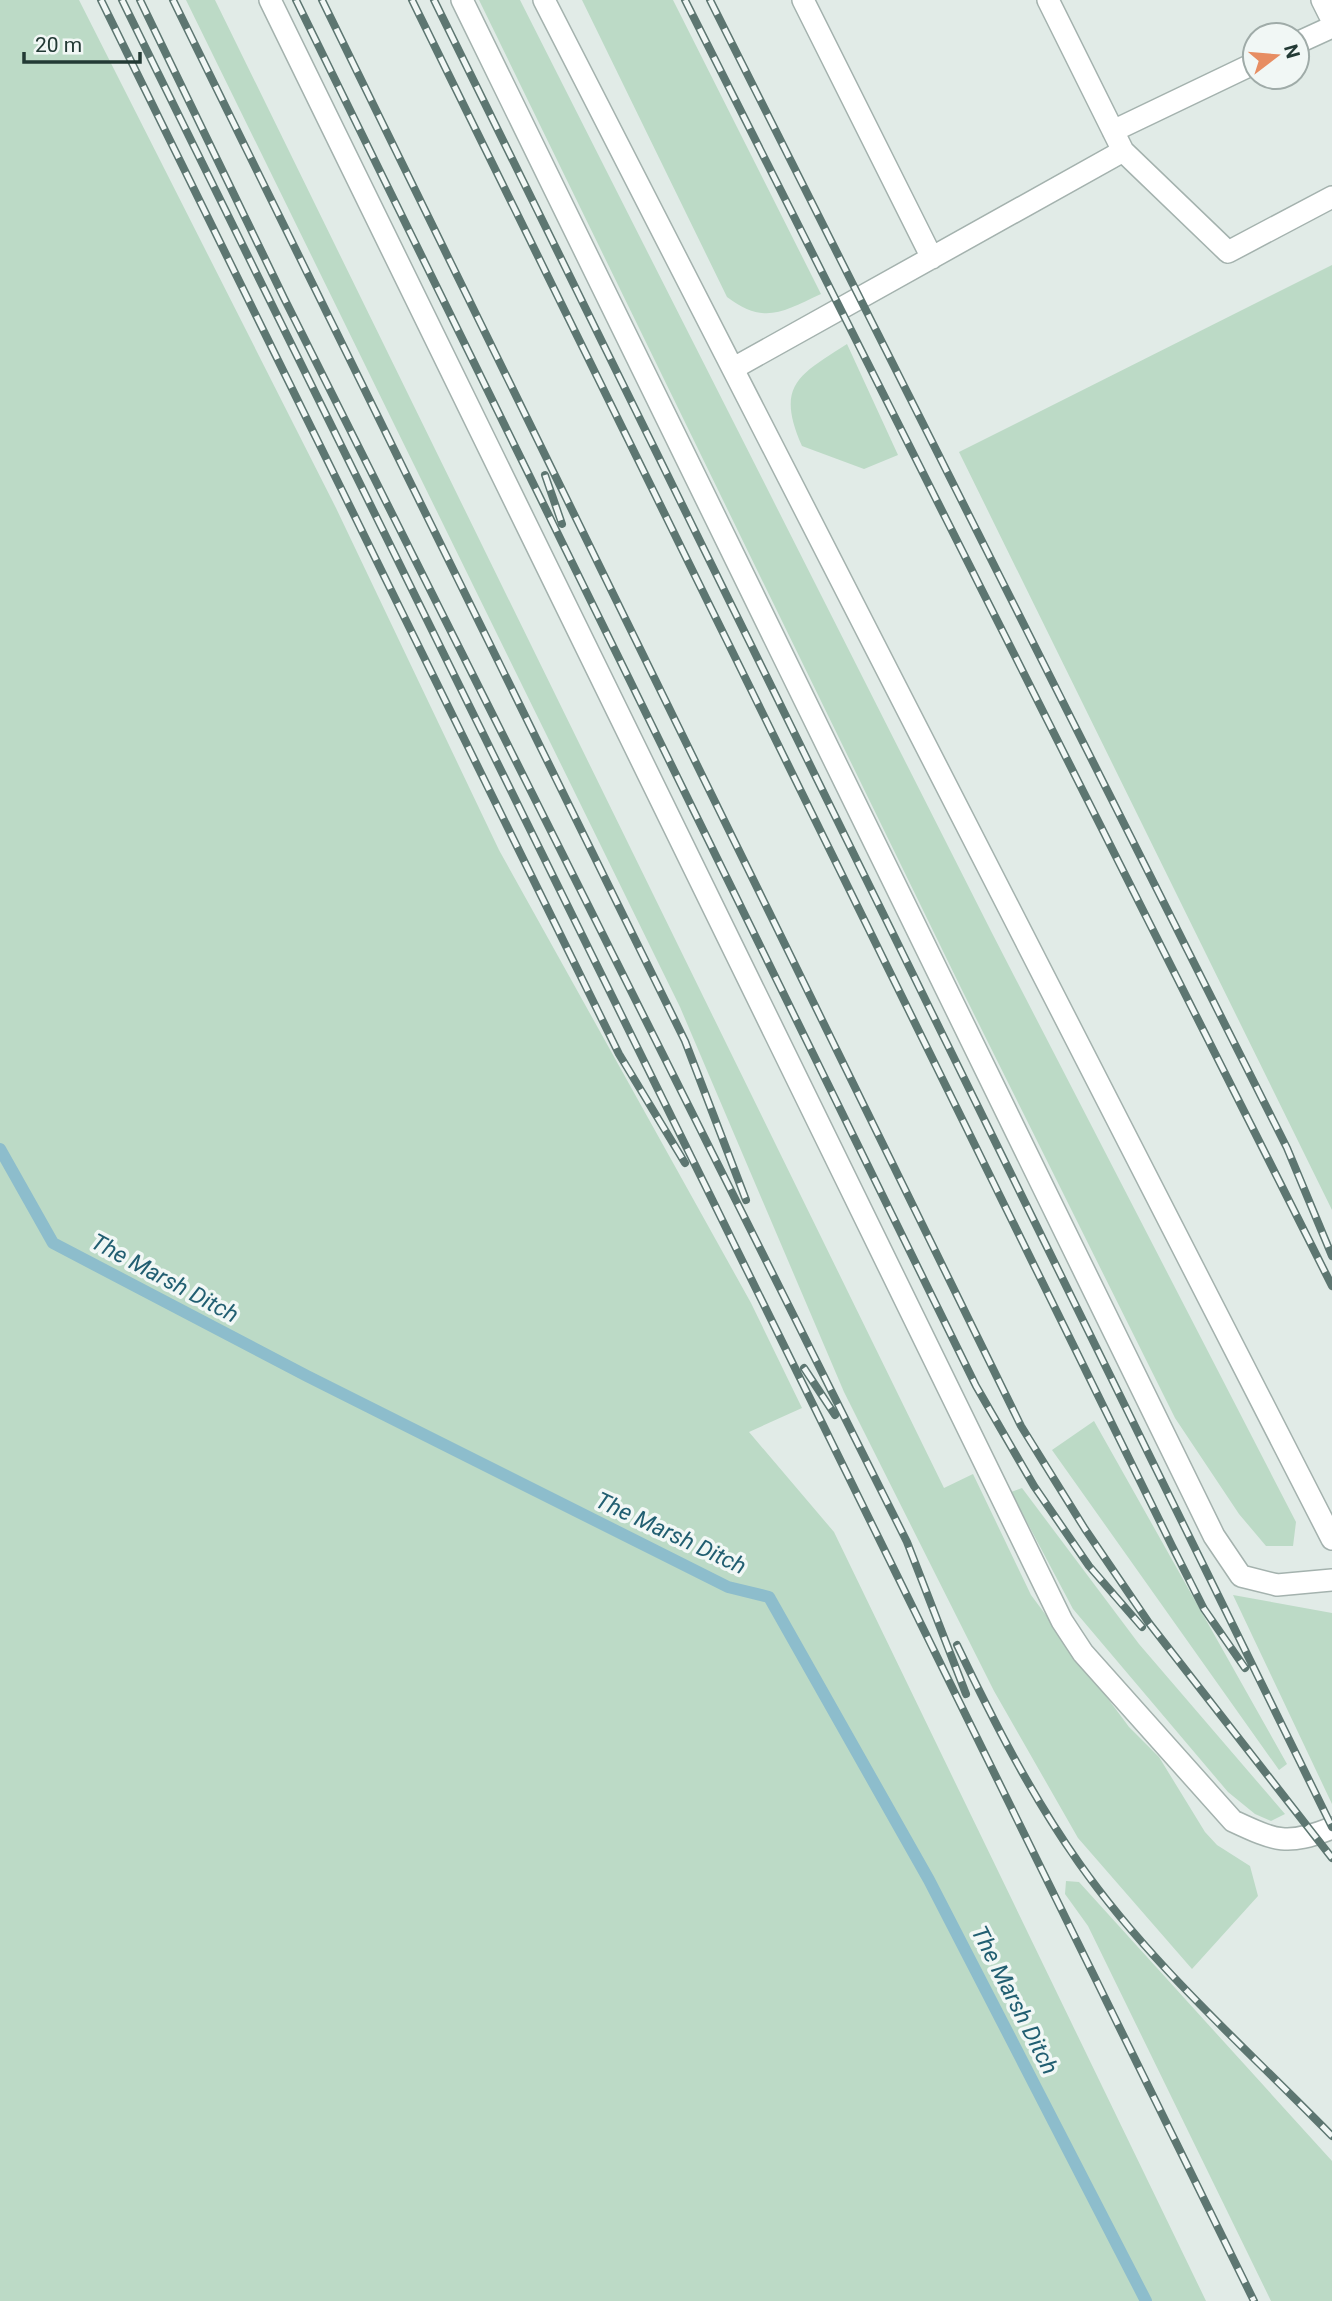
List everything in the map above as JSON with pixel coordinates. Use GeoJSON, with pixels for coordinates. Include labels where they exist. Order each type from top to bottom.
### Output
{"type":"FeatureCollection","features":[{"type":"Feature","properties":{"kind":"lane"},"geometry":{"type":"LineString","coordinates":[[270,0],[1062,1621],[1083,1653],[1233,1821],[1266,1836],[1288,1841],[1332,1828]]}},
{"type":"Feature","properties":{"kind":"lane"},"geometry":{"type":"LineString","coordinates":[[462,0],[1214,1536],[1241,1576],[1277,1585],[1332,1580]]}},
{"type":"Feature","properties":{"kind":"lane"},"geometry":{"type":"LineString","coordinates":[[544,0],[1332,1539]]}},
{"type":"Feature","properties":{"kind":"lane"},"geometry":{"type":"LineString","coordinates":[[803,0],[932,258]]}},
{"type":"Feature","properties":{"kind":"lane"},"geometry":{"type":"LineString","coordinates":[[1048,0],[1123,151],[1227,252],[1332,197]]}},
{"type":"Feature","properties":{"kind":"lane"},"geometry":{"type":"LineString","coordinates":[[1322,0],[1332,20]]}},
{"type":"Feature","properties":{"kind":"lane"},"geometry":{"type":"LineString","coordinates":[[1311,37],[1332,27]]}},
{"type":"Feature","properties":{"kind":"lane"},"geometry":{"type":"LineString","coordinates":[[1113,131],[1241,70]]}},
{"type":"Feature","properties":{"kind":"lane"},"geometry":{"type":"LineString","coordinates":[[734,368],[1123,151]]}},
{"type":"Feature","properties":{"kind":"green space"},"geometry":{"type":"Polygon","coordinates":[[[0,0],[79,0],[336,508],[499,850],[751,1303],[802,1408],[749,1432],[834,1532],[1206,2301],[0,2301],[0,0]]]}},
{"type":"Feature","properties":{"kind":"green space"},"geometry":{"type":"Polygon","coordinates":[[[186,0],[215,0],[944,1488],[973,1474],[1031,1595],[1129,1727],[1159,1757],[1205,1832],[1217,1845],[1250,1866],[1258,1896],[1192,1969],[1078,1838],[994,1691],[844,1392],[680,1007],[186,0]]]}},
{"type":"Feature","properties":{"kind":"green space"},"geometry":{"type":"Polygon","coordinates":[[[479,0],[520,0],[992,933],[1296,1522],[1293,1546],[1266,1546],[1239,1514],[1175,1418],[961,988],[479,0]]]}},
{"type":"Feature","properties":{"kind":"green space"},"geometry":{"type":"Polygon","coordinates":[[[582,0],[673,0],[821,294],[773,313],[752,311],[727,297],[582,0]]]}},
{"type":"Feature","properties":{"kind":"green space"},"geometry":{"type":"Polygon","coordinates":[[[1332,265],[1332,1210],[959,452],[1332,265]]]}},
{"type":"Feature","properties":{"kind":"green space"},"geometry":{"type":"Polygon","coordinates":[[[847,344],[898,455],[864,469],[802,446],[791,409],[796,384],[816,364],[847,344]]]}},
{"type":"Feature","properties":{"kind":"green space"},"geometry":{"type":"Polygon","coordinates":[[[1094,1421],[1287,1764],[1279,1770],[1052,1450],[1094,1421]]]}},
{"type":"Feature","properties":{"kind":"green space"},"geometry":{"type":"Polygon","coordinates":[[[1022,1488],[1139,1644],[1285,1814],[1271,1821],[1255,1814],[1228,1792],[1073,1609],[1011,1492],[1022,1488]]]}},
{"type":"Feature","properties":{"kind":"green space"},"geometry":{"type":"Polygon","coordinates":[[[1233,1595],[1332,1613],[1332,1804],[1233,1595]]]}},
{"type":"Feature","properties":{"kind":"green space"},"geometry":{"type":"Polygon","coordinates":[[[1066,1881],[1079,1882],[1332,2161],[1332,2301],[1271,2301],[1088,1926],[1065,1894],[1066,1881]]]}},
{"type":"Feature","properties":{"kind":"waterway","name":"The Marsh Ditch"},"geometry":{"type":"LineString","coordinates":[[0,1149],[53,1243],[307,1376],[728,1587],[769,1597],[929,1880],[1146,2301]]}},
{"type":"Feature","properties":{"kind":"railway"},"geometry":{"type":"LineString","coordinates":[[101,0],[619,1054],[685,1163]]}},
{"type":"Feature","properties":{"kind":"railway"},"geometry":{"type":"LineString","coordinates":[[122,0],[1254,2301]]}},
{"type":"Feature","properties":{"kind":"railway"},"geometry":{"type":"LineString","coordinates":[[140,0],[284,298],[907,1542],[966,1694]]}},
{"type":"Feature","properties":{"kind":"railway"},"geometry":{"type":"LineString","coordinates":[[173,0],[685,1041],[746,1200]]}},
{"type":"Feature","properties":{"kind":"railway"},"geometry":{"type":"LineString","coordinates":[[296,0],[976,1386],[1034,1486],[1089,1566],[1142,1627]]}},
{"type":"Feature","properties":{"kind":"railway"},"geometry":{"type":"LineString","coordinates":[[322,0],[1021,1426],[1085,1529],[1149,1623],[1332,1858]]}},
{"type":"Feature","properties":{"kind":"railway"},"geometry":{"type":"LineString","coordinates":[[412,0],[1172,1546],[1204,1609],[1245,1668]]}},
{"type":"Feature","properties":{"kind":"railway"},"geometry":{"type":"LineString","coordinates":[[434,0],[1332,1827]]}},
{"type":"Feature","properties":{"kind":"railway"},"geometry":{"type":"LineString","coordinates":[[685,0],[1332,1286]]}},
{"type":"Feature","properties":{"kind":"railway"},"geometry":{"type":"LineString","coordinates":[[710,0],[1287,1148],[1332,1256]]}},
{"type":"Feature","properties":{"kind":"railway"},"geometry":{"type":"LineString","coordinates":[[545,475],[562,524]]}},
{"type":"Feature","properties":{"kind":"railway"},"geometry":{"type":"LineString","coordinates":[[804,1368],[835,1415]]}},
{"type":"Feature","properties":{"kind":"railway"},"geometry":{"type":"LineString","coordinates":[[957,1645],[1029,1784],[1061,1837],[1107,1900],[1168,1971],[1332,2136]]}}]}
